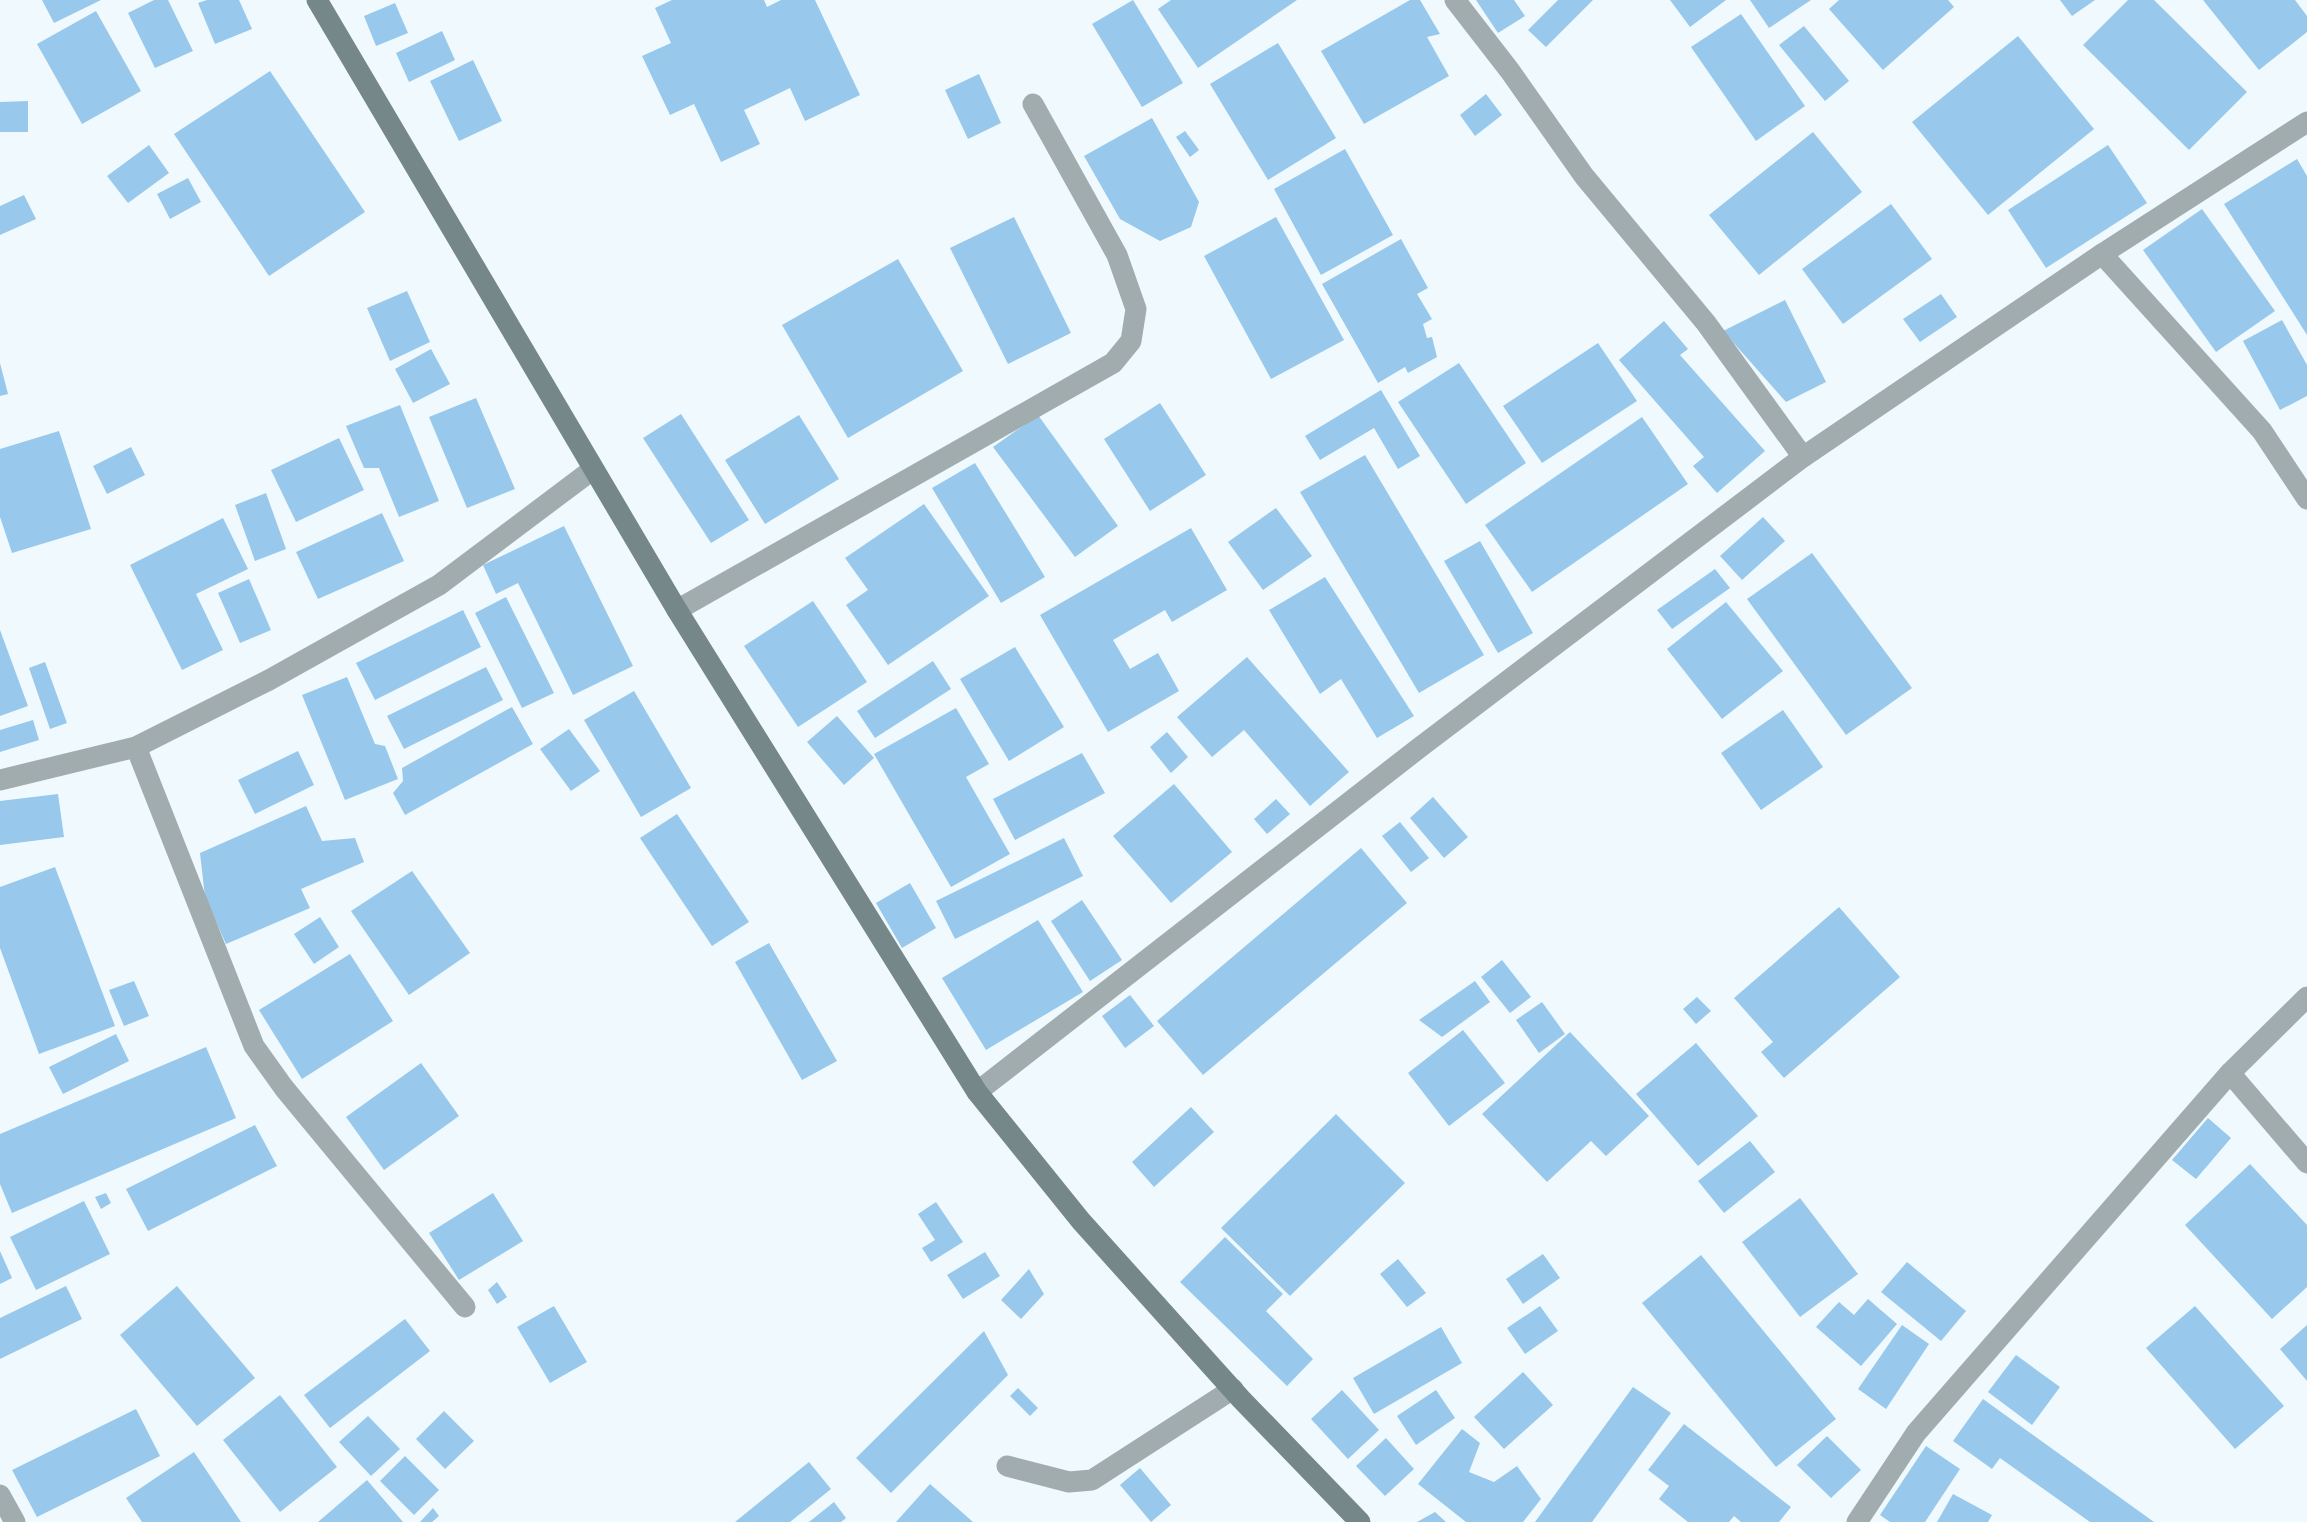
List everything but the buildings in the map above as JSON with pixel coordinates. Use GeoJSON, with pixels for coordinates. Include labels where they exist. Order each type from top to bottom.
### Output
{"type":"FeatureCollection","features":[{"type":"Feature","properties":{"kind":"street"},"geometry":{"type":"LineString","coordinates":[[317,0],[592,470],[977,1092],[1081,1222],[1233,1389],[1360,1522]]}},
{"type":"Feature","properties":{"kind":"street"},"geometry":{"type":"LineString","coordinates":[[1455,0],[1510,71],[1584,176],[1706,323],[1803,457]]}},
{"type":"Feature","properties":{"kind":"street"},"geometry":{"type":"LineString","coordinates":[[677,610],[1113,363],[1131,341],[1136,309],[1117,255],[1033,104]]}},
{"type":"Feature","properties":{"kind":"street"},"geometry":{"type":"LineString","coordinates":[[977,1092],[1419,748],[1803,457],[2102,254],[2307,122]]}},
{"type":"Feature","properties":{"kind":"street"},"geometry":{"type":"LineString","coordinates":[[2102,254],[2262,430],[2307,499]]}},
{"type":"Feature","properties":{"kind":"street"},"geometry":{"type":"LineString","coordinates":[[0,780],[136,747],[268,680],[439,586],[592,470]]}},
{"type":"Feature","properties":{"kind":"street"},"geometry":{"type":"LineString","coordinates":[[136,747],[254,1046],[284,1088],[465,1307]]}},
{"type":"Feature","properties":{"kind":"street"},"geometry":{"type":"LineString","coordinates":[[1857,1522],[1916,1433],[2231,1073],[2307,997]]}},
{"type":"Feature","properties":{"kind":"street"},"geometry":{"type":"LineString","coordinates":[[2231,1073],[2307,1163]]}},
{"type":"Feature","properties":{"kind":"street"},"geometry":{"type":"LineString","coordinates":[[1007,1466],[1069,1482],[1092,1480],[1233,1389]]}},
{"type":"Feature","properties":{"kind":"street"},"geometry":{"type":"LineString","coordinates":[[0,1495],[15,1522]]}}]}
